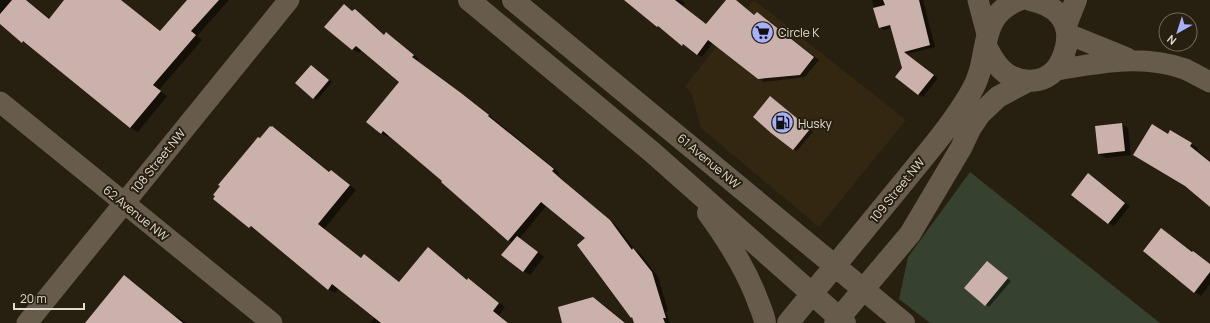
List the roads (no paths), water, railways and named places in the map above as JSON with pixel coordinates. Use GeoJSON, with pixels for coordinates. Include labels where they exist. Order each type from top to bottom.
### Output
{"type":"FeatureCollection","features":[{"type":"Feature","properties":{"kind":"main road"},"geometry":{"type":"LineString","coordinates":[[469,0],[652,152],[812,294],[840,321],[910,234],[980,114],[998,97],[1028,81]]}},
{"type":"Feature","properties":{"kind":"main road","name":"61 Avenue NW"},"geometry":{"type":"LineString","coordinates":[[513,0],[904,323]]}},
{"type":"Feature","properties":{"kind":"main road","name":"109 Street NW"},"geometry":{"type":"LineString","coordinates":[[788,323],[835,267],[966,101],[978,79],[986,40],[992,22],[1002,9],[1019,0]]}},
{"type":"Feature","properties":{"kind":"main road"},"geometry":{"type":"LineString","coordinates":[[1030,0],[1043,3],[1053,8],[1060,16],[1067,30]]}},
{"type":"Feature","properties":{"kind":"main road"},"geometry":{"type":"LineString","coordinates":[[986,40],[994,60],[1002,70],[1014,78],[1028,81],[1038,80],[1048,76],[1056,70],[1064,56],[1067,30],[1076,0]]}},
{"type":"Feature","properties":{"kind":"main road"},"geometry":{"type":"LineString","coordinates":[[652,152],[706,210],[734,250],[749,277],[765,323]]}},
{"type":"Feature","properties":{"kind":"street","name":"108 Street NW"},"geometry":{"type":"LineString","coordinates":[[27,323],[289,0]]}},
{"type":"Feature","properties":{"kind":"street"},"geometry":{"type":"LineString","coordinates":[[978,0],[986,40]]}},
{"type":"Feature","properties":{"kind":"street"},"geometry":{"type":"LineString","coordinates":[[1067,30],[1133,60]]}},
{"type":"Feature","properties":{"kind":"street"},"geometry":{"type":"LineString","coordinates":[[1056,70],[1108,61],[1133,60],[1160,63],[1185,70],[1210,82]]}},
{"type":"Feature","properties":{"kind":"street","name":"62 Avenue NW"},"geometry":{"type":"LineString","coordinates":[[0,102],[272,323]]}},
{"type":"Feature","properties":{"kind":"place","name":"Circle K"},"geometry":{"type":"Point","coordinates":[762,32]}},
{"type":"Feature","properties":{"kind":"place","name":"Husky"},"geometry":{"type":"Point","coordinates":[782,123]}}]}
